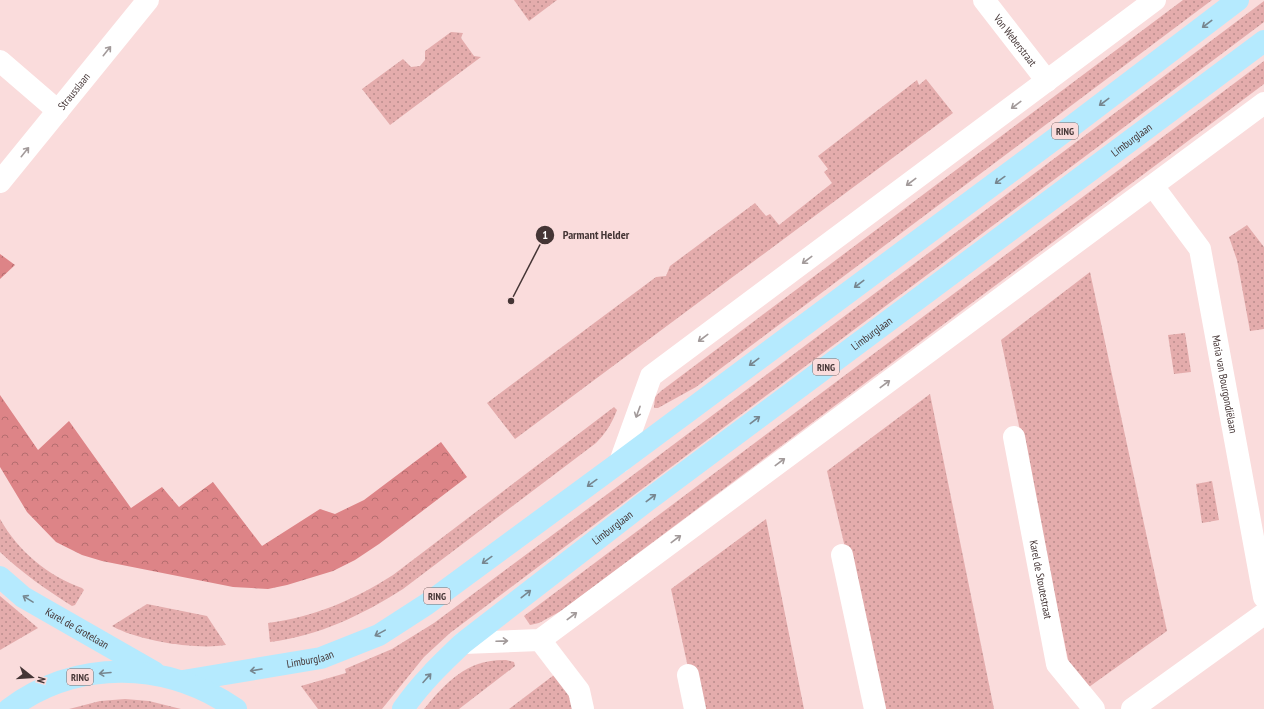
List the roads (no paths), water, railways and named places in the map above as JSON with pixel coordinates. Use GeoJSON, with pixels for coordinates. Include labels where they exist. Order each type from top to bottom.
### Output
{"type":"FeatureCollection","features":[{"type":"Feature","properties":{"kind":"main road","name":"Limburglaan"},"geometry":{"type":"LineString","coordinates":[[183,681],[321,658],[379,635],[427,604],[620,462],[1072,126],[1238,0]]}},
{"type":"Feature","properties":{"kind":"main road","name":"Limburglaan"},"geometry":{"type":"LineString","coordinates":[[403,709],[415,692],[436,668],[463,643],[644,503],[1264,41]]}},
{"type":"Feature","properties":{"kind":"main road","name":"Karel de Grotelaan"},"geometry":{"type":"LineString","coordinates":[[0,577],[23,597],[158,675]]}},
{"type":"Feature","properties":{"kind":"main road","name":"RING"},"geometry":{"type":"LineString","coordinates":[[9,709],[40,690],[67,680],[91,674],[116,672],[158,675],[183,681],[207,691],[236,709]]}},
{"type":"Feature","properties":{"kind":"street","name":"Strausslaan"},"geometry":{"type":"LineString","coordinates":[[0,182],[148,0]]}},
{"type":"Feature","properties":{"kind":"street","name":"Von Weberstraat"},"geometry":{"type":"LineString","coordinates":[[984,0],[1047,81]]}},
{"type":"Feature","properties":{"kind":"street"},"geometry":{"type":"LineString","coordinates":[[620,462],[651,376],[1155,0]]}},
{"type":"Feature","properties":{"kind":"street"},"geometry":{"type":"LineString","coordinates":[[0,61],[58,111]]}},
{"type":"Feature","properties":{"kind":"street"},"geometry":{"type":"LineString","coordinates":[[463,643],[540,640],[1264,103]]}},
{"type":"Feature","properties":{"kind":"street","name":"Maria van Bourgondiëlaan"},"geometry":{"type":"LineString","coordinates":[[1153,186],[1200,249],[1264,597]]}},
{"type":"Feature","properties":{"kind":"street","name":"Karel de Stoutestraat"},"geometry":{"type":"LineString","coordinates":[[1014,437],[1058,664],[1094,709]]}},
{"type":"Feature","properties":{"kind":"street"},"geometry":{"type":"LineString","coordinates":[[842,555],[875,709]]}},
{"type":"Feature","properties":{"kind":"street"},"geometry":{"type":"LineString","coordinates":[[1132,709],[1264,614]]}},
{"type":"Feature","properties":{"kind":"street"},"geometry":{"type":"LineString","coordinates":[[540,640],[579,691],[582,709]]}},
{"type":"Feature","properties":{"kind":"street"},"geometry":{"type":"LineString","coordinates":[[688,675],[695,709]]}},
{"type":"Feature","properties":{"kind":"place","name":"Parmant Helder"},"geometry":{"type":"Point","coordinates":[511,301]}}]}
